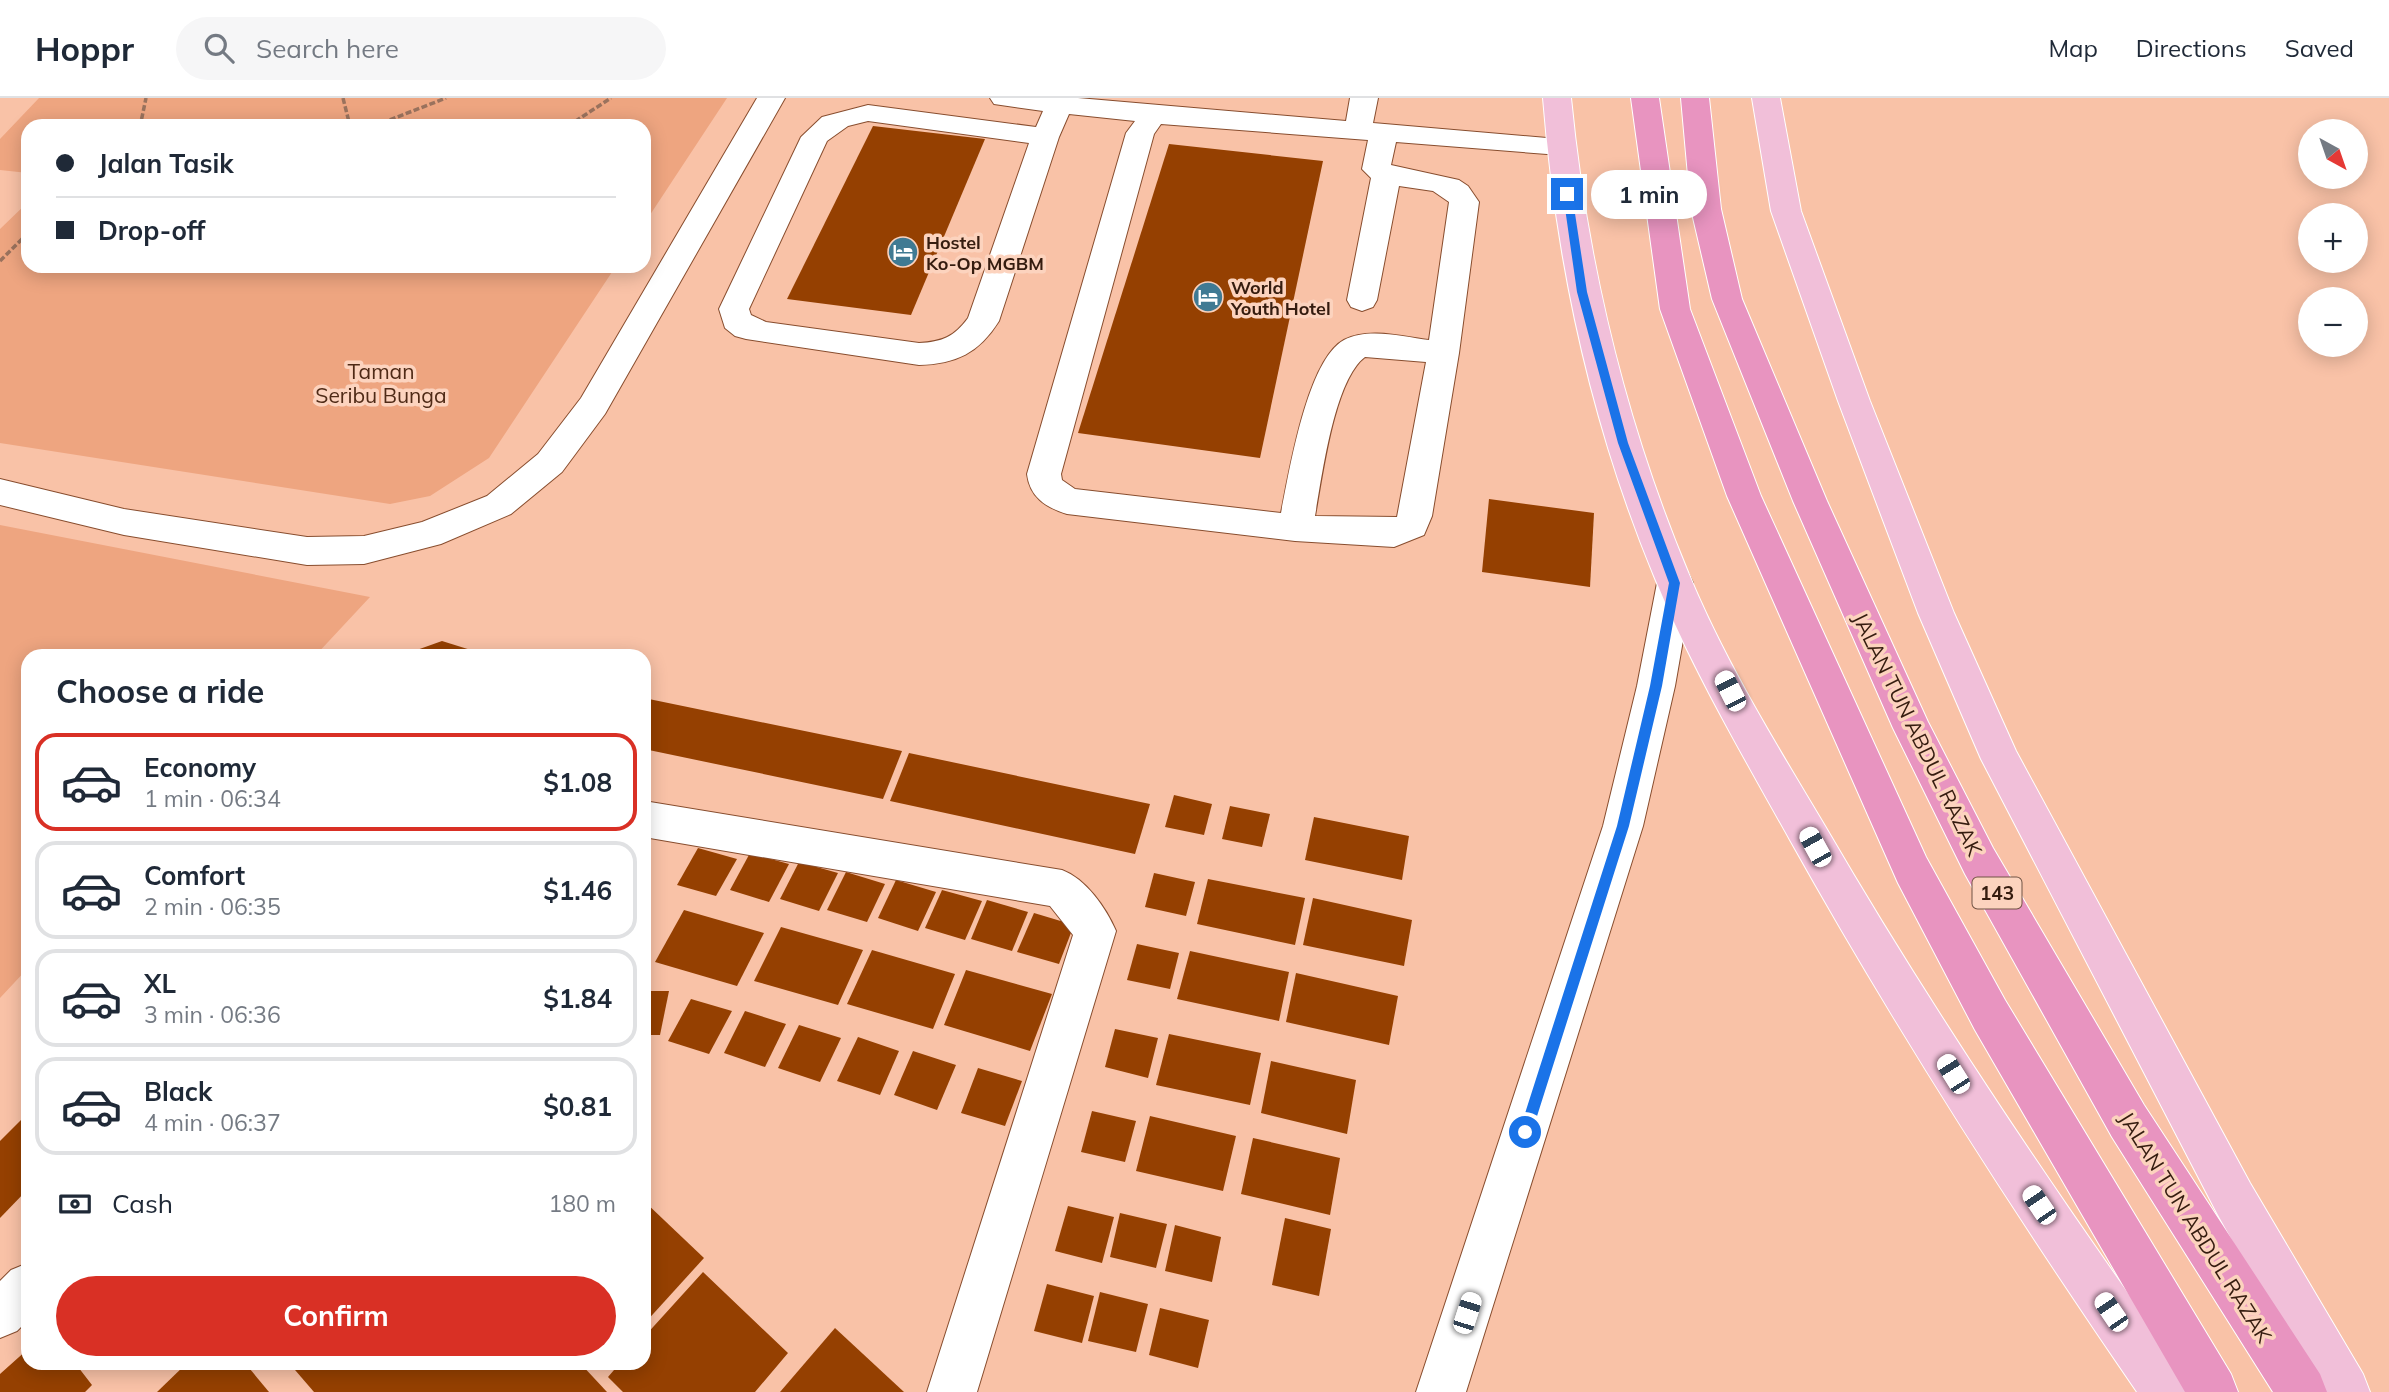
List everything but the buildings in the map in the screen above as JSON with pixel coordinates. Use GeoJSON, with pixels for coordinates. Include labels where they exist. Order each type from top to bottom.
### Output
{"type":"FeatureCollection","features":[{"type":"Feature","properties":{"kind":"highway"},"geometry":{"type":"LineString","coordinates":[[1645,98],[1675,309],[1744,496],[1912,870],[1997,1027],[2213,1392]]}},
{"type":"Feature","properties":{"kind":"highway","name":"JALAN TUN ABDUL RAZAK"},"geometry":{"type":"LineString","coordinates":[[1695,98],[1706,209],[1727,299],[1810,501],[1906,716],[1979,861],[2128,1121],[2302,1392]]}},
{"type":"Feature","properties":{"kind":"main road"},"geometry":{"type":"LineString","coordinates":[[1556,98],[1560,146],[1582,292],[1623,443],[1675,583],[1752,734],[1840,892],[1982,1119],[2167,1392]]}},
{"type":"Feature","properties":{"kind":"main road"},"geometry":{"type":"LineString","coordinates":[[1766,98],[1786,211],[1854,401],[1936,612],[2000,759],[2234,1199],[2345,1392]]}},
{"type":"Feature","properties":{"kind":"street"},"geometry":{"type":"LineString","coordinates":[[0,492],[124,522],[307,551],[364,550],[429,534],[499,505],[550,463],[593,406],[771,98]]}},
{"type":"Feature","properties":{"kind":"street"},"geometry":{"type":"LineString","coordinates":[[1004,98],[1078,103],[1154,115],[1560,146]]}},
{"type":"Feature","properties":{"kind":"street"},"geometry":{"type":"LineString","coordinates":[[1154,115],[1140,133],[1136,146],[1044,474],[1046,487],[1067,501],[1294,528],[1394,533],[1412,526],[1443,353],[1464,202],[1461,194],[1444,184],[1386,177],[1376,169],[1364,98]]}},
{"type":"Feature","properties":{"kind":"street"},"geometry":{"type":"LineString","coordinates":[[1045,137],[868,113],[844,116],[826,125],[814,137],[734,309],[736,320],[746,328],[766,333],[919,354],[943,354],[968,342],[984,321],[1045,137],[1078,103]]}},
{"type":"Feature","properties":{"kind":"street"},"geometry":{"type":"LineString","coordinates":[[1362,300],[1386,177]]}},
{"type":"Feature","properties":{"kind":"street"},"geometry":{"type":"LineString","coordinates":[[1294,528],[1319,413],[1340,359],[1354,348],[1367,346],[1443,353]]}},
{"type":"Feature","properties":{"kind":"street"},"geometry":{"type":"LineString","coordinates":[[1441,1392],[1623,826],[1656,686],[1675,583]]}},
{"type":"Feature","properties":{"kind":"street"},"geometry":{"type":"LineString","coordinates":[[651,820],[1062,889],[1095,931],[952,1392]]}},
{"type":"Feature","properties":{"kind":"street"},"geometry":{"type":"LineString","coordinates":[[0,1314],[21,1294]]}},
{"type":"Feature","properties":{"kind":"path"},"geometry":{"type":"LineString","coordinates":[[142,119],[146,98]]}},
{"type":"Feature","properties":{"kind":"path"},"geometry":{"type":"LineString","coordinates":[[343,98],[348,119]]}},
{"type":"Feature","properties":{"kind":"path"},"geometry":{"type":"LineString","coordinates":[[392,119],[446,98]]}},
{"type":"Feature","properties":{"kind":"path"},"geometry":{"type":"LineString","coordinates":[[579,119],[611,98]]}},
{"type":"Feature","properties":{"kind":"path"},"geometry":{"type":"LineString","coordinates":[[0,261],[21,240]]}},
{"type":"Feature","properties":{"kind":"green space"},"geometry":{"type":"Polygon","coordinates":[[[39,98],[727,98],[651,213],[651,119],[21,119],[21,172],[0,170],[0,139],[39,98]]]}},
{"type":"Feature","properties":{"kind":"green space","name":"Taman Seribu Bunga"},"geometry":{"type":"Polygon","coordinates":[[[21,209],[21,273],[611,273],[489,458],[430,496],[390,504],[0,443],[0,229],[21,209]]]}},
{"type":"Feature","properties":{"kind":"green space"},"geometry":{"type":"Polygon","coordinates":[[[0,525],[370,597],[322,649],[21,649],[21,976],[0,998],[0,525]]]}},
{"type":"Feature","properties":{"kind":"place","name":"Hostel Ko-Op MGBM"},"geometry":{"type":"Point","coordinates":[903,252]}},
{"type":"Feature","properties":{"kind":"place","name":"World Youth Hotel"},"geometry":{"type":"Point","coordinates":[1208,297]}},
{"type":"Feature","properties":{"kind":"route"},"geometry":{"type":"LineString","coordinates":[[1525,1132],[1623,826],[1656,686],[1675,583],[1623,443],[1582,292],[1567,194]]}}]}
